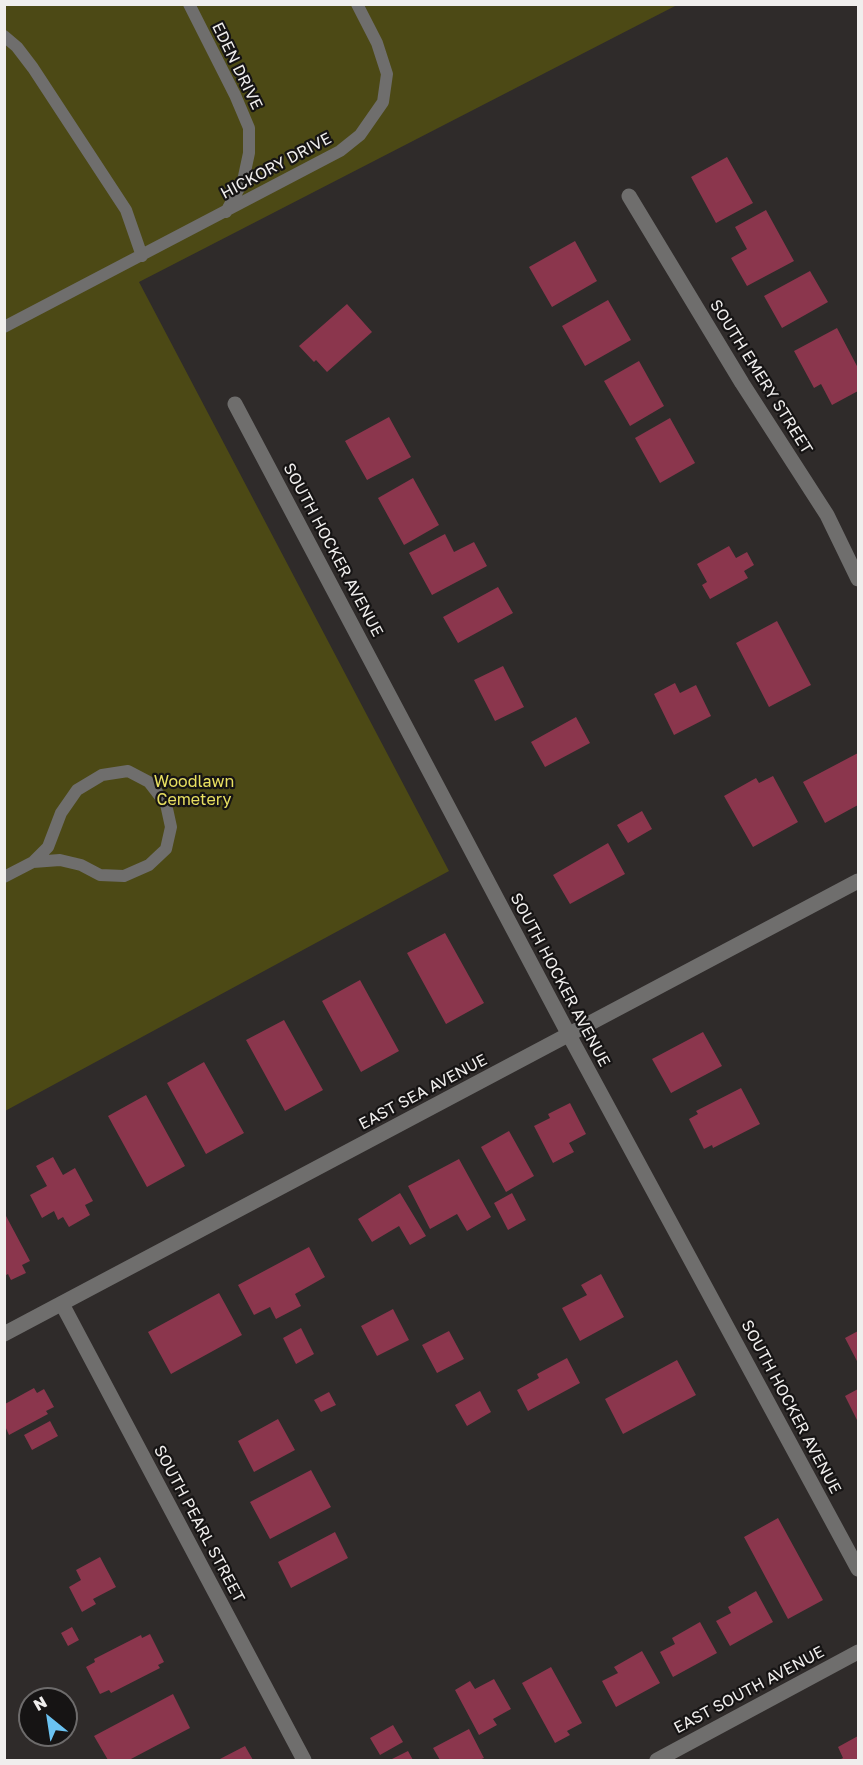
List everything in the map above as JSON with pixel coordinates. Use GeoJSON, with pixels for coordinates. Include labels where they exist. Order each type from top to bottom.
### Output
{"type":"FeatureCollection","features":[{"type":"Feature","properties":{"kind":"street","name":"SOUTH EMERY STREET"},"geometry":{"type":"LineString","coordinates":[[629,196],[742,383],[827,515],[858,579]]}},
{"type":"Feature","properties":{"kind":"street","name":"SOUTH HOCKER AVENUE"},"geometry":{"type":"LineString","coordinates":[[235,404],[569,1035],[858,1569]]}},
{"type":"Feature","properties":{"kind":"street","name":"EAST SEA AVENUE"},"geometry":{"type":"LineString","coordinates":[[4,1334],[858,881]]}},
{"type":"Feature","properties":{"kind":"street","name":"SOUTH PEARL STREET"},"geometry":{"type":"LineString","coordinates":[[62,1304],[304,1761]]}},
{"type":"Feature","properties":{"kind":"street","name":"EAST SOUTH AVENUE"},"geometry":{"type":"LineString","coordinates":[[657,1761],[858,1652]]}},
{"type":"Feature","properties":{"kind":"lane","name":"EDEN DRIVE"},"geometry":{"type":"LineString","coordinates":[[189,4],[249,128],[249,153],[243,181],[226,212]]}},
{"type":"Feature","properties":{"kind":"lane","name":"HICKORY DRIVE"},"geometry":{"type":"LineString","coordinates":[[4,327],[340,151],[360,135],[383,102],[387,74],[377,43],[357,4]]}},
{"type":"Feature","properties":{"kind":"lane"},"geometry":{"type":"LineString","coordinates":[[4,36],[17,47],[33,68],[126,210],[142,256]]}},
{"type":"Feature","properties":{"kind":"lane"},"geometry":{"type":"LineString","coordinates":[[4,877],[33,862],[48,847],[61,813],[77,790],[102,775],[128,771],[149,782],[166,804],[171,827],[166,849],[149,864],[124,876],[100,875],[81,865],[60,860],[33,862]]}},
{"type":"Feature","properties":{"kind":"green space","name":"Woodlawn Cemetery"},"geometry":{"type":"Polygon","coordinates":[[[5,5],[677,5],[139,282],[449,871],[5,1111],[5,5]]]}},
{"type":"Feature","properties":{"kind":"building"},"geometry":{"type":"Polygon","coordinates":[[[727,157],[753,203],[716,223],[691,177],[727,157]]]}},
{"type":"Feature","properties":{"kind":"building"},"geometry":{"type":"Polygon","coordinates":[[[766,210],[794,261],[747,286],[731,258],[747,249],[735,227],[766,210]]]}},
{"type":"Feature","properties":{"kind":"building"},"geometry":{"type":"Polygon","coordinates":[[[575,241],[597,281],[552,307],[529,267],[575,241]]]}},
{"type":"Feature","properties":{"kind":"building"},"geometry":{"type":"Polygon","coordinates":[[[810,271],[828,302],[782,328],[764,296],[810,271]]]}},
{"type":"Feature","properties":{"kind":"building"},"geometry":{"type":"Polygon","coordinates":[[[608,300],[631,340],[585,366],[562,326],[608,300]]]}},
{"type":"Feature","properties":{"kind":"building"},"geometry":{"type":"Polygon","coordinates":[[[347,304],[372,332],[327,372],[299,346],[347,304]]]}},
{"type":"Feature","properties":{"kind":"building"},"geometry":{"type":"Polygon","coordinates":[[[837,328],[858,368],[858,391],[832,405],[821,384],[814,388],[794,351],[837,328]]]}},
{"type":"Feature","properties":{"kind":"building"},"geometry":{"type":"Polygon","coordinates":[[[639,361],[664,406],[630,426],[604,381],[639,361]]]}},
{"type":"Feature","properties":{"kind":"building"},"geometry":{"type":"Polygon","coordinates":[[[389,417],[411,457],[367,480],[345,441],[389,417]]]}},
{"type":"Feature","properties":{"kind":"building"},"geometry":{"type":"Polygon","coordinates":[[[670,418],[695,463],[660,483],[635,438],[670,418]]]}},
{"type":"Feature","properties":{"kind":"building"},"geometry":{"type":"Polygon","coordinates":[[[413,478],[439,525],[404,545],[378,498],[413,478]]]}},
{"type":"Feature","properties":{"kind":"building"},"geometry":{"type":"Polygon","coordinates":[[[445,534],[454,552],[474,542],[487,566],[432,595],[409,553],[445,534]]]}},
{"type":"Feature","properties":{"kind":"building"},"geometry":{"type":"Polygon","coordinates":[[[729,546],[736,558],[747,552],[754,565],[744,571],[748,578],[710,599],[702,585],[707,582],[697,564],[729,546]]]}},
{"type":"Feature","properties":{"kind":"building"},"geometry":{"type":"Polygon","coordinates":[[[498,587],[513,613],[458,643],[443,617],[498,587]]]}},
{"type":"Feature","properties":{"kind":"building"},"geometry":{"type":"Polygon","coordinates":[[[777,621],[811,685],[769,707],[736,643],[777,621]]]}},
{"type":"Feature","properties":{"kind":"building"},"geometry":{"type":"Polygon","coordinates":[[[503,666],[524,707],[495,721],[474,680],[503,666]]]}},
{"type":"Feature","properties":{"kind":"building"},"geometry":{"type":"Polygon","coordinates":[[[675,683],[680,693],[696,685],[711,716],[674,735],[654,694],[675,683]]]}},
{"type":"Feature","properties":{"kind":"building"},"geometry":{"type":"Polygon","coordinates":[[[576,717],[590,743],[545,767],[531,742],[576,717]]]}},
{"type":"Feature","properties":{"kind":"building"},"geometry":{"type":"Polygon","coordinates":[[[858,753],[858,805],[825,823],[803,782],[858,753]]]}},
{"type":"Feature","properties":{"kind":"building"},"geometry":{"type":"Polygon","coordinates":[[[773,776],[798,822],[753,847],[724,796],[756,778],[759,783],[773,776]]]}},
{"type":"Feature","properties":{"kind":"building"},"geometry":{"type":"Polygon","coordinates":[[[642,811],[652,829],[628,843],[617,825],[642,811]]]}},
{"type":"Feature","properties":{"kind":"building"},"geometry":{"type":"Polygon","coordinates":[[[608,843],[625,874],[570,904],[553,875],[608,843]]]}},
{"type":"Feature","properties":{"kind":"building"},"geometry":{"type":"Polygon","coordinates":[[[445,933],[484,1003],[446,1024],[407,953],[445,933]]]}},
{"type":"Feature","properties":{"kind":"building"},"geometry":{"type":"Polygon","coordinates":[[[360,980],[399,1051],[361,1072],[322,1001],[360,980]]]}},
{"type":"Feature","properties":{"kind":"building"},"geometry":{"type":"Polygon","coordinates":[[[284,1020],[323,1090],[285,1111],[246,1040],[284,1020]]]}},
{"type":"Feature","properties":{"kind":"building"},"geometry":{"type":"Polygon","coordinates":[[[703,1032],[722,1066],[671,1093],[652,1059],[703,1032]]]}},
{"type":"Feature","properties":{"kind":"building"},"geometry":{"type":"Polygon","coordinates":[[[204,1062],[244,1133],[206,1154],[167,1083],[204,1062]]]}},
{"type":"Feature","properties":{"kind":"building"},"geometry":{"type":"Polygon","coordinates":[[[741,1088],[760,1124],[713,1148],[712,1145],[704,1149],[689,1119],[698,1114],[696,1111],[741,1088]]]}},
{"type":"Feature","properties":{"kind":"building"},"geometry":{"type":"Polygon","coordinates":[[[146,1095],[185,1166],[147,1187],[108,1116],[146,1095]]]}},
{"type":"Feature","properties":{"kind":"building"},"geometry":{"type":"Polygon","coordinates":[[[570,1103],[586,1134],[569,1143],[574,1152],[553,1163],[534,1126],[550,1118],[548,1114],[570,1103]]]}},
{"type":"Feature","properties":{"kind":"building"},"geometry":{"type":"Polygon","coordinates":[[[509,1131],[534,1176],[506,1192],[481,1147],[509,1131]]]}},
{"type":"Feature","properties":{"kind":"building"},"geometry":{"type":"Polygon","coordinates":[[[53,1157],[63,1175],[75,1168],[93,1201],[85,1205],[90,1215],[69,1227],[63,1217],[58,1220],[54,1211],[42,1218],[30,1195],[47,1186],[36,1166],[53,1157]]]}},
{"type":"Feature","properties":{"kind":"building"},"geometry":{"type":"Polygon","coordinates":[[[459,1159],[491,1217],[467,1231],[457,1214],[430,1229],[408,1186],[459,1159]]]}},
{"type":"Feature","properties":{"kind":"building"},"geometry":{"type":"Polygon","coordinates":[[[400,1193],[426,1236],[410,1245],[399,1226],[372,1242],[358,1219],[400,1193]]]}},
{"type":"Feature","properties":{"kind":"building"},"geometry":{"type":"Polygon","coordinates":[[[512,1193],[526,1220],[508,1230],[494,1203],[512,1193]]]}},
{"type":"Feature","properties":{"kind":"building"},"geometry":{"type":"Polygon","coordinates":[[[6,1216],[30,1261],[22,1265],[26,1273],[11,1280],[8,1274],[4,1276],[4,1217],[6,1216]]]}},
{"type":"Feature","properties":{"kind":"building"},"geometry":{"type":"Polygon","coordinates":[[[309,1247],[325,1277],[295,1294],[301,1306],[276,1319],[270,1307],[254,1315],[238,1285],[309,1247]]]}},
{"type":"Feature","properties":{"kind":"building"},"geometry":{"type":"Polygon","coordinates":[[[601,1274],[624,1317],[580,1341],[562,1308],[587,1295],[581,1285],[601,1274]]]}},
{"type":"Feature","properties":{"kind":"building"},"geometry":{"type":"Polygon","coordinates":[[[219,1293],[242,1335],[171,1374],[148,1332],[219,1293]]]}},
{"type":"Feature","properties":{"kind":"building"},"geometry":{"type":"Polygon","coordinates":[[[393,1309],[409,1340],[377,1356],[361,1326],[393,1309]]]}},
{"type":"Feature","properties":{"kind":"building"},"geometry":{"type":"Polygon","coordinates":[[[301,1328],[314,1354],[296,1364],[283,1338],[301,1328]]]}},
{"type":"Feature","properties":{"kind":"building"},"geometry":{"type":"Polygon","coordinates":[[[449,1331],[464,1359],[437,1373],[422,1345],[449,1331]]]}},
{"type":"Feature","properties":{"kind":"building"},"geometry":{"type":"Polygon","coordinates":[[[858,1331],[858,1363],[845,1338],[858,1331]]]}},
{"type":"Feature","properties":{"kind":"building"},"geometry":{"type":"Polygon","coordinates":[[[567,1358],[580,1383],[528,1411],[517,1390],[539,1378],[537,1374],[567,1358]]]}},
{"type":"Feature","properties":{"kind":"building"},"geometry":{"type":"Polygon","coordinates":[[[677,1360],[696,1395],[623,1434],[605,1399],[677,1360]]]}},
{"type":"Feature","properties":{"kind":"building"},"geometry":{"type":"Polygon","coordinates":[[[34,1388],[37,1393],[44,1389],[54,1407],[46,1411],[48,1414],[9,1435],[5,1426],[5,1404],[34,1388]]]}},
{"type":"Feature","properties":{"kind":"building"},"geometry":{"type":"Polygon","coordinates":[[[858,1389],[858,1422],[845,1396],[858,1389]]]}},
{"type":"Feature","properties":{"kind":"building"},"geometry":{"type":"Polygon","coordinates":[[[480,1391],[491,1412],[467,1426],[455,1405],[480,1391]]]}},
{"type":"Feature","properties":{"kind":"building"},"geometry":{"type":"Polygon","coordinates":[[[329,1392],[336,1405],[321,1412],[314,1400],[329,1392]]]}},
{"type":"Feature","properties":{"kind":"building"},"geometry":{"type":"Polygon","coordinates":[[[278,1419],[295,1450],[254,1472],[238,1441],[278,1419]]]}},
{"type":"Feature","properties":{"kind":"building"},"geometry":{"type":"Polygon","coordinates":[[[50,1421],[58,1436],[32,1450],[24,1435],[50,1421]]]}},
{"type":"Feature","properties":{"kind":"building"},"geometry":{"type":"Polygon","coordinates":[[[311,1470],[331,1507],[270,1539],[250,1502],[311,1470]]]}},
{"type":"Feature","properties":{"kind":"building"},"geometry":{"type":"Polygon","coordinates":[[[778,1518],[823,1600],[788,1619],[744,1537],[778,1518]]]}},
{"type":"Feature","properties":{"kind":"building"},"geometry":{"type":"Polygon","coordinates":[[[335,1532],[348,1558],[291,1588],[278,1562],[335,1532]]]}},
{"type":"Feature","properties":{"kind":"building"},"geometry":{"type":"Polygon","coordinates":[[[100,1557],[116,1587],[93,1599],[96,1604],[82,1612],[69,1587],[81,1580],[76,1570],[100,1557]]]}},
{"type":"Feature","properties":{"kind":"building"},"geometry":{"type":"Polygon","coordinates":[[[756,1591],[773,1622],[730,1646],[716,1621],[731,1613],[728,1607],[756,1591]]]}},
{"type":"Feature","properties":{"kind":"building"},"geometry":{"type":"Polygon","coordinates":[[[700,1622],[717,1653],[673,1677],[660,1652],[675,1644],[672,1638],[700,1622]]]}},
{"type":"Feature","properties":{"kind":"building"},"geometry":{"type":"Polygon","coordinates":[[[72,1627],[79,1640],[68,1646],[61,1633],[72,1627]]]}},
{"type":"Feature","properties":{"kind":"building"},"geometry":{"type":"Polygon","coordinates":[[[150,1634],[164,1662],[158,1665],[160,1668],[111,1693],[109,1690],[100,1694],[86,1667],[95,1662],[94,1659],[141,1635],[142,1638],[150,1634]]]}},
{"type":"Feature","properties":{"kind":"building"},"geometry":{"type":"Polygon","coordinates":[[[642,1651],[660,1683],[616,1707],[602,1681],[618,1673],[614,1667],[642,1651]]]}},
{"type":"Feature","properties":{"kind":"building"},"geometry":{"type":"Polygon","coordinates":[[[551,1667],[582,1723],[567,1731],[570,1735],[555,1743],[522,1683],[551,1667]]]}},
{"type":"Feature","properties":{"kind":"building"},"geometry":{"type":"Polygon","coordinates":[[[494,1679],[511,1709],[493,1719],[497,1725],[479,1735],[455,1690],[470,1681],[475,1689],[494,1679]]]}},
{"type":"Feature","properties":{"kind":"building"},"geometry":{"type":"Polygon","coordinates":[[[173,1694],[190,1728],[129,1760],[108,1760],[94,1736],[173,1694]]]}},
{"type":"Feature","properties":{"kind":"building"},"geometry":{"type":"Polygon","coordinates":[[[393,1725],[403,1742],[380,1755],[370,1738],[393,1725]]]}},
{"type":"Feature","properties":{"kind":"building"},"geometry":{"type":"Polygon","coordinates":[[[469,1729],[484,1758],[440,1760],[433,1748],[469,1729]]]}},
{"type":"Feature","properties":{"kind":"building"},"geometry":{"type":"Polygon","coordinates":[[[858,1736],[858,1760],[839,1760],[843,1758],[838,1747],[858,1736]]]}},
{"type":"Feature","properties":{"kind":"building"},"geometry":{"type":"Polygon","coordinates":[[[245,1746],[253,1760],[218,1760],[245,1746]]]}},
{"type":"Feature","properties":{"kind":"building"},"geometry":{"type":"Polygon","coordinates":[[[408,1751],[413,1760],[390,1760],[408,1751]]]}}]}
